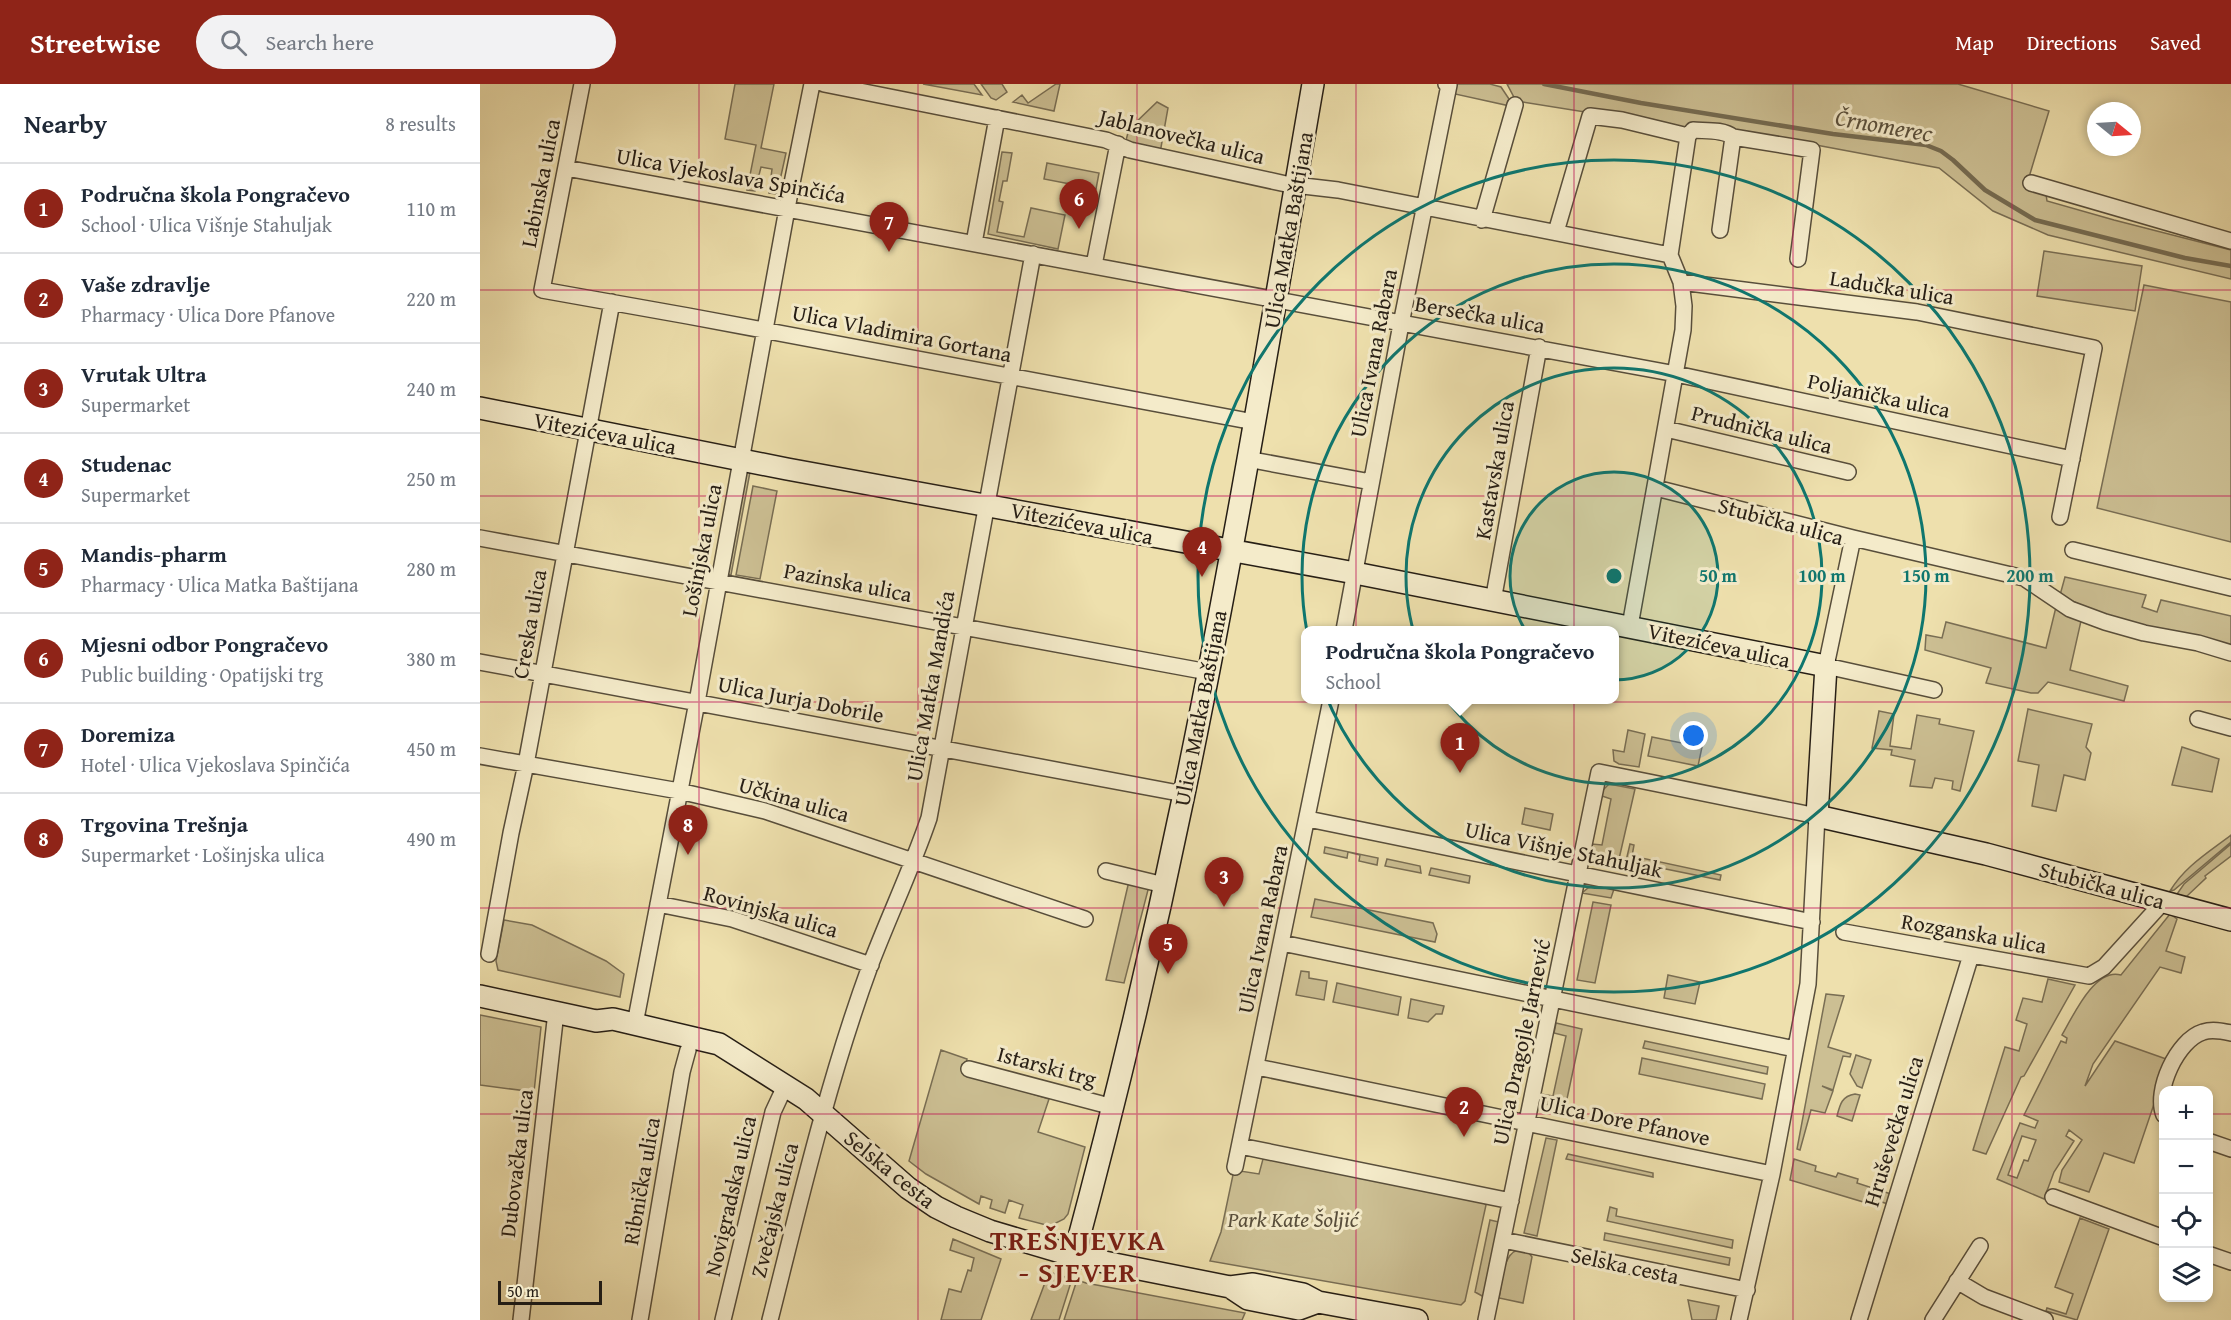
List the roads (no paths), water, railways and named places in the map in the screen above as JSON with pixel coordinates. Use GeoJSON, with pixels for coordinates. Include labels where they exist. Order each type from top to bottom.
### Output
{"type":"FeatureCollection","features":[{"type":"Feature","properties":{"kind":"street","name":"Labinska ulica"},"geometry":{"type":"LineString","coordinates":[[542,290],[582,84]]}},
{"type":"Feature","properties":{"kind":"street","name":"Lošinjska ulica"},"geometry":{"type":"LineString","coordinates":[[635,1024],[812,84]]}},
{"type":"Feature","properties":{"kind":"street","name":"Jablanovečka ulica"},"geometry":{"type":"LineString","coordinates":[[824,84],[1106,140],[1130,150],[1175,160],[1670,255]]}},
{"type":"Feature","properties":{"kind":"street","name":"Ulica Matka Baštijana"},"geometry":{"type":"LineString","coordinates":[[1074,1256],[1113,1107],[1184,794],[1254,422],[1314,84]]}},
{"type":"Feature","properties":{"kind":"street","name":"Ulica Ivana Rabara"},"geometry":{"type":"LineString","coordinates":[[1345,626],[1448,85]]}},
{"type":"Feature","properties":{"kind":"street"},"geometry":{"type":"LineString","coordinates":[[1482,220],[1515,105]]}},
{"type":"Feature","properties":{"kind":"street"},"geometry":{"type":"LineString","coordinates":[[1556,232],[1590,116],[1622,120],[1688,136]]}},
{"type":"Feature","properties":{"kind":"street"},"geometry":{"type":"LineString","coordinates":[[974,243],[997,118]]}},
{"type":"Feature","properties":{"kind":"street"},"geometry":{"type":"LineString","coordinates":[[1630,626],[1683,330],[1684,306],[1681,282],[1670,255],[1688,136],[1693,130],[1723,133],[1732,137],[1812,150],[1798,259]]}},
{"type":"Feature","properties":{"kind":"street"},"geometry":{"type":"LineString","coordinates":[[1720,230],[1732,137]]}},
{"type":"Feature","properties":{"kind":"street"},"geometry":{"type":"LineString","coordinates":[[1094,265],[1118,144]]}},
{"type":"Feature","properties":{"kind":"street","name":"Ulica Vjekoslava Spinčića"},"geometry":{"type":"LineString","coordinates":[[566,168],[1276,300]]}},
{"type":"Feature","properties":{"kind":"street"},"geometry":{"type":"LineString","coordinates":[[2031,183],[2231,241]]}},
{"type":"Feature","properties":{"kind":"street","name":"Ulica Matka Mandića"},"geometry":{"type":"LineString","coordinates":[[823,1112],[871,965],[915,860],[929,818],[1033,254]]}},
{"type":"Feature","properties":{"kind":"street","name":"Ladučka ulica"},"geometry":{"type":"LineString","coordinates":[[1681,282],[1917,312],[2094,348],[2072,459]]}},
{"type":"Feature","properties":{"kind":"street","name":"Ulica Vladimira Gortana"},"geometry":{"type":"LineString","coordinates":[[542,290],[1254,422]]}},
{"type":"Feature","properties":{"kind":"street","name":"Bersečka ulica"},"geometry":{"type":"LineString","coordinates":[[1276,300],[1676,374]]}},
{"type":"Feature","properties":{"kind":"street","name":"Creska ulica"},"geometry":{"type":"LineString","coordinates":[[489,954],[612,302]]}},
{"type":"Feature","properties":{"kind":"street","name":"Kastavska ulica"},"geometry":{"type":"LineString","coordinates":[[1493,601],[1539,347]]}},
{"type":"Feature","properties":{"kind":"street","name":"Poljanička ulica"},"geometry":{"type":"LineString","coordinates":[[1676,374],[2072,459]]}},
{"type":"Feature","properties":{"kind":"street","name":"Vitezićeva ulica"},"geometry":{"type":"LineString","coordinates":[[480,408],[740,460],[1355,573],[1826,666]]}},
{"type":"Feature","properties":{"kind":"street","name":"Prudnička ulica"},"geometry":{"type":"LineString","coordinates":[[1666,429],[1848,472]]}},
{"type":"Feature","properties":{"kind":"street"},"geometry":{"type":"LineString","coordinates":[[1247,459],[1371,482]]}},
{"type":"Feature","properties":{"kind":"street"},"geometry":{"type":"LineString","coordinates":[[2060,517],[2072,459]]}},
{"type":"Feature","properties":{"kind":"street","name":"Stubička ulica"},"geometry":{"type":"LineString","coordinates":[[1656,488],[1853,538],[1826,666],[1816,816],[1986,854],[2231,920]]}},
{"type":"Feature","properties":{"kind":"street","name":"Pazinska ulica"},"geometry":{"type":"LineString","coordinates":[[480,538],[1208,672]]}},
{"type":"Feature","properties":{"kind":"street"},"geometry":{"type":"LineString","coordinates":[[1853,538],[2024,578],[2070,609],[2105,622],[2144,633],[2198,643],[2231,654]]}},
{"type":"Feature","properties":{"kind":"street"},"geometry":{"type":"LineString","coordinates":[[2073,550],[2231,588]]}},
{"type":"Feature","properties":{"kind":"street","name":"Ulica Jurja Dobrile"},"geometry":{"type":"LineString","coordinates":[[480,662],[1184,794]]}},
{"type":"Feature","properties":{"kind":"street"},"geometry":{"type":"LineString","coordinates":[[1826,666],[1934,690]]}},
{"type":"Feature","properties":{"kind":"street","name":"Ulica Ivana Rabara"},"geometry":{"type":"LineString","coordinates":[[1235,1167],[1330,704]]}},
{"type":"Feature","properties":{"kind":"street"},"geometry":{"type":"LineString","coordinates":[[2198,719],[2231,728]]}},
{"type":"Feature","properties":{"kind":"street","name":"Učkina ulica"},"geometry":{"type":"LineString","coordinates":[[480,756],[679,791],[765,811],[1085,919]]}},
{"type":"Feature","properties":{"kind":"street","name":"Ulica Dragojle Jarnević"},"geometry":{"type":"LineString","coordinates":[[1486,1320],[1599,772],[1816,816]]}},
{"type":"Feature","properties":{"kind":"street"},"geometry":{"type":"LineString","coordinates":[[1739,1320],[1772,1174],[1808,984],[1816,816]]}},
{"type":"Feature","properties":{"kind":"street","name":"Ulica Višnje Stahuljak"},"geometry":{"type":"LineString","coordinates":[[1308,819],[1812,922]]}},
{"type":"Feature","properties":{"kind":"street"},"geometry":{"type":"LineString","coordinates":[[1106,871],[1164,885]]}},
{"type":"Feature","properties":{"kind":"street","name":"Rozganska ulica"},"geometry":{"type":"LineString","coordinates":[[1844,932],[2089,976],[2096,973],[2164,901]]}},
{"type":"Feature","properties":{"kind":"street","name":"Rovinjska ulica"},"geometry":{"type":"LineString","coordinates":[[658,904],[732,919],[871,965]]}},
{"type":"Feature","properties":{"kind":"street"},"geometry":{"type":"LineString","coordinates":[[1282,943],[1795,1049]]}},
{"type":"Feature","properties":{"kind":"street","name":"Hruševečka ulica"},"geometry":{"type":"LineString","coordinates":[[1859,1320],[1971,955]]}},
{"type":"Feature","properties":{"kind":"street","name":"Selska cesta"},"geometry":{"type":"LineString","coordinates":[[480,996],[596,1021],[613,1019],[719,1044],[786,1084],[823,1112],[890,1174],[936,1208],[990,1231],[1074,1256],[1230,1287],[1253,1284],[1303,1294],[1318,1302],[1417,1320]]}},
{"type":"Feature","properties":{"kind":"street","name":"Dubovačka ulica"},"geometry":{"type":"LineString","coordinates":[[521,1320],[556,1012]]}},
{"type":"Feature","properties":{"kind":"street","name":"Selska cesta"},"geometry":{"type":"LineString","coordinates":[[596,1021],[610,1031],[712,1056],[741,1059]]}},
{"type":"Feature","properties":{"kind":"street"},"geometry":{"type":"LineString","coordinates":[[2165,1086],[2181,1049],[2202,1032],[2213,1030],[2231,1033]]}},
{"type":"Feature","properties":{"kind":"street","name":"Ribnička ulica"},"geometry":{"type":"LineString","coordinates":[[640,1320],[682,1072],[688,1050]]}},
{"type":"Feature","properties":{"kind":"street","name":"Ulica Dore Pfanove"},"geometry":{"type":"LineString","coordinates":[[1257,1067],[1772,1174]]}},
{"type":"Feature","properties":{"kind":"street","name":"Istarski trg"},"geometry":{"type":"LineString","coordinates":[[969,1068],[1113,1107]]}},
{"type":"Feature","properties":{"kind":"street","name":"Novigradska ulica"},"geometry":{"type":"LineString","coordinates":[[723,1320],[773,1112],[786,1084]]}},
{"type":"Feature","properties":{"kind":"street","name":"Zvečajska ulica"},"geometry":{"type":"LineString","coordinates":[[770,1320],[823,1112]]}},
{"type":"Feature","properties":{"kind":"street"},"geometry":{"type":"LineString","coordinates":[[2213,1143],[2231,1149]]}},
{"type":"Feature","properties":{"kind":"street"},"geometry":{"type":"LineString","coordinates":[[1240,1146],[1511,1201]]}},
{"type":"Feature","properties":{"kind":"street"},"geometry":{"type":"LineString","coordinates":[[2053,1197],[2159,1237]]}},
{"type":"Feature","properties":{"kind":"street","name":"Selska cesta"},"geometry":{"type":"LineString","coordinates":[[1503,1240],[1747,1290]]}},
{"type":"Feature","properties":{"kind":"street"},"geometry":{"type":"LineString","coordinates":[[1932,1320],[1980,1246]]}},
{"type":"Feature","properties":{"kind":"street"},"geometry":{"type":"LineString","coordinates":[[2213,1256],[2231,1263]]}},
{"type":"Feature","properties":{"kind":"street"},"geometry":{"type":"LineString","coordinates":[[1957,1281],[1984,1297],[2045,1320]]}},
{"type":"Feature","properties":{"kind":"waterway","name":"Črnomerec"},"geometry":{"type":"LineString","coordinates":[[1544,84],[1641,103],[1833,134],[1926,145],[1941,151],[1953,160],[1985,190],[2035,220],[2185,258],[2231,266]]}},
{"type":"Feature","properties":{"kind":"place","name":"Mjesni odbor Pongračevo"},"geometry":{"type":"Point","coordinates":[1079,229]}},
{"type":"Feature","properties":{"kind":"place","name":"Doremiza"},"geometry":{"type":"Point","coordinates":[889,252]}},
{"type":"Feature","properties":{"kind":"place","name":"Studenac"},"geometry":{"type":"Point","coordinates":[1202,577]}},
{"type":"Feature","properties":{"kind":"place","name":"Područna škola Pongračevo"},"geometry":{"type":"Point","coordinates":[1460,773]}},
{"type":"Feature","properties":{"kind":"place","name":"Trgovina Trešnja"},"geometry":{"type":"Point","coordinates":[688,855]}},
{"type":"Feature","properties":{"kind":"place","name":"Vrutak Ultra"},"geometry":{"type":"Point","coordinates":[1224,907]}},
{"type":"Feature","properties":{"kind":"place","name":"Mandis-pharm"},"geometry":{"type":"Point","coordinates":[1168,974]}},
{"type":"Feature","properties":{"kind":"place","name":"Vaše zdravlje"},"geometry":{"type":"Point","coordinates":[1464,1137]}},
{"type":"Feature","properties":{"kind":"district","name":"TREŠNJEVKA - SJEVER"},"geometry":{"type":"Point","coordinates":[1078,1255]}},
{"type":"Feature","properties":{"kind":"park label","name":"Park Kate Šoljić"},"geometry":{"type":"Point","coordinates":[1293,1219]}}]}
